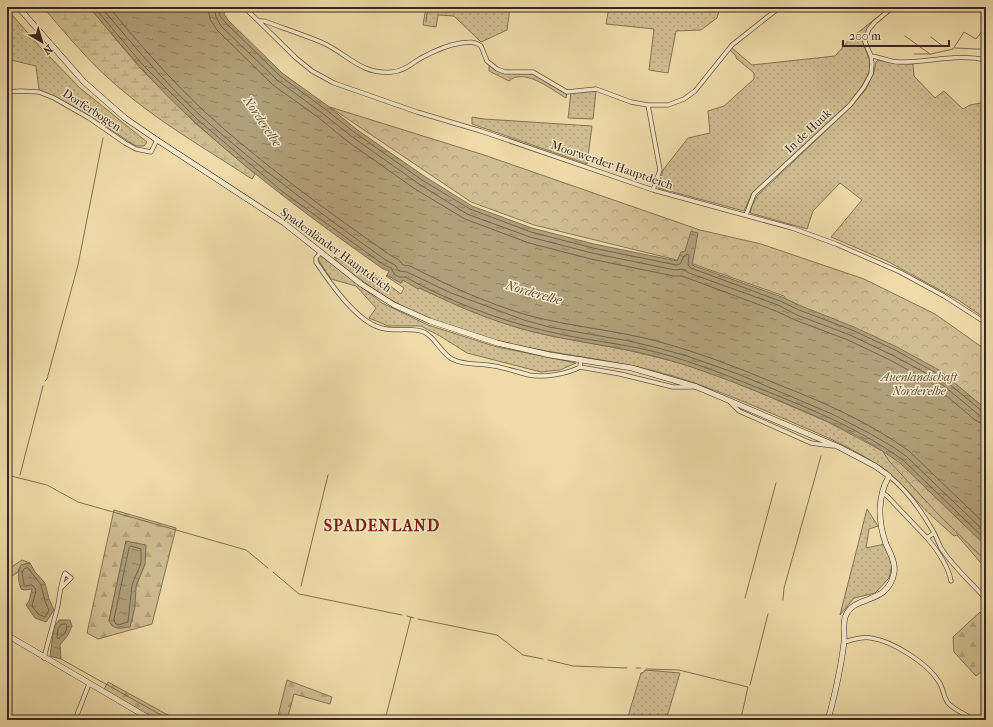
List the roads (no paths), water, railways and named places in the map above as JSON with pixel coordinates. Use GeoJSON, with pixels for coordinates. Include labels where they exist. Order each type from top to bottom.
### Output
{"type":"FeatureCollection","features":[{"type":"Feature","properties":{"kind":"street","name":"Spadenländer Hauptdeich"},"geometry":{"type":"LineString","coordinates":[[18,7],[84,82],[125,118],[156,140],[284,223],[376,294],[411,313],[430,321],[497,343],[550,355],[632,368],[697,387],[839,446],[875,466],[889,476]]}},
{"type":"Feature","properties":{"kind":"street","name":"Moorwerder Hauptdeich"},"geometry":{"type":"LineString","coordinates":[[244,7],[304,65],[334,83],[417,112],[481,131],[653,190],[746,215],[814,236],[885,264],[944,296],[986,323]]}},
{"type":"Feature","properties":{"kind":"street"},"geometry":{"type":"LineString","coordinates":[[258,21],[264,21],[321,42],[364,68],[374,72],[390,73],[403,70],[441,48],[453,44],[473,42],[481,46],[487,61],[497,69],[505,72],[533,72],[567,92],[596,89],[631,102],[648,105],[668,105],[690,96],[699,87],[732,45],[780,7]]}},
{"type":"Feature","properties":{"kind":"street","name":"In de Huuk"},"geometry":{"type":"LineString","coordinates":[[746,215],[754,194],[850,105],[864,88],[871,74],[872,64],[871,56],[865,42],[869,29],[893,7]]}},
{"type":"Feature","properties":{"kind":"street"},"geometry":{"type":"LineString","coordinates":[[871,56],[898,62],[915,62],[958,57],[971,57],[986,60]]}},
{"type":"Feature","properties":{"kind":"street","name":"Dorferbogen"},"geometry":{"type":"LineString","coordinates":[[7,92],[39,92],[54,98],[89,118],[124,143],[136,149],[151,152],[156,140]]}},
{"type":"Feature","properties":{"kind":"street"},"geometry":{"type":"LineString","coordinates":[[648,105],[660,170],[653,190]]}},
{"type":"Feature","properties":{"kind":"street"},"geometry":{"type":"LineString","coordinates":[[321,252],[316,258],[316,262],[334,288],[361,316],[381,328],[422,332],[429,335],[443,352],[462,363],[495,366],[531,375],[542,376],[562,373],[580,367],[620,374],[673,387],[697,387]]}},
{"type":"Feature","properties":{"kind":"street"},"geometry":{"type":"LineString","coordinates":[[580,367],[581,359]]}},
{"type":"Feature","properties":{"kind":"street","name":"Spadenländer Hauptdeich"},"geometry":{"type":"LineString","coordinates":[[726,398],[739,411],[811,443],[839,446]]}},
{"type":"Feature","properties":{"kind":"street"},"geometry":{"type":"LineString","coordinates":[[828,720],[838,681],[844,642],[845,615],[853,605],[877,596],[888,586],[894,574],[893,560],[880,524],[880,508],[889,476],[907,492],[924,516],[941,547],[954,565],[986,599]]}},
{"type":"Feature","properties":{"kind":"street"},"geometry":{"type":"LineString","coordinates":[[883,493],[927,538],[948,568],[951,581]]}},
{"type":"Feature","properties":{"kind":"street"},"geometry":{"type":"LineString","coordinates":[[927,538],[934,534]]}},
{"type":"Feature","properties":{"kind":"street"},"geometry":{"type":"LineString","coordinates":[[44,658],[61,588]]}},
{"type":"Feature","properties":{"kind":"street"},"geometry":{"type":"LineString","coordinates":[[7,635],[152,720]]}},
{"type":"Feature","properties":{"kind":"street"},"geometry":{"type":"LineString","coordinates":[[844,642],[870,637],[907,652],[922,662],[933,673],[940,682],[947,701],[975,720]]}},
{"type":"Feature","properties":{"kind":"street"},"geometry":{"type":"LineString","coordinates":[[75,720],[89,684]]}},
{"type":"Feature","properties":{"kind":"water","name":"Norderelbe"},"geometry":{"type":"Polygon","coordinates":[[[89,7],[221,7],[225,11],[224,14],[228,20],[282,73],[328,106],[356,129],[424,176],[472,206],[532,228],[594,244],[677,261],[681,252],[685,251],[691,231],[698,233],[692,265],[782,297],[854,327],[897,347],[939,370],[986,409],[986,546],[900,463],[853,434],[820,418],[726,379],[669,360],[628,350],[547,335],[514,327],[451,303],[420,288],[418,289],[403,280],[401,283],[387,275],[389,271],[383,269],[287,199],[218,143],[181,110],[127,52],[89,7]]]}},
{"type":"Feature","properties":{"kind":"water"},"geometry":{"type":"Polygon","coordinates":[[[126,541],[146,545],[145,564],[136,586],[135,607],[130,627],[116,628],[109,621],[126,541]]]}},
{"type":"Feature","properties":{"kind":"water"},"geometry":{"type":"Polygon","coordinates":[[[30,563],[35,572],[45,583],[49,599],[54,610],[46,622],[35,618],[26,605],[29,601],[32,589],[24,590],[21,589],[20,586],[18,574],[21,565],[30,563]]]}},
{"type":"Feature","properties":{"kind":"water"},"geometry":{"type":"Polygon","coordinates":[[[59,620],[70,620],[72,626],[68,635],[60,645],[61,659],[50,656],[54,627],[59,620]]]}},
{"type":"Feature","properties":{"kind":"waterway"},"geometry":{"type":"LineString","coordinates":[[426,22],[428,7]]}},
{"type":"Feature","properties":{"kind":"waterway"},"geometry":{"type":"LineString","coordinates":[[607,12],[608,7]]}},
{"type":"Feature","properties":{"kind":"waterway"},"geometry":{"type":"LineString","coordinates":[[914,54],[931,54],[953,49],[964,32],[976,39],[983,30],[986,32]]}},
{"type":"Feature","properties":{"kind":"waterway"},"geometry":{"type":"LineString","coordinates":[[905,36],[930,54]]}},
{"type":"Feature","properties":{"kind":"waterway"},"geometry":{"type":"LineString","coordinates":[[931,37],[944,47]]}},
{"type":"Feature","properties":{"kind":"waterway"},"geometry":{"type":"LineString","coordinates":[[982,43],[986,45]]}},
{"type":"Feature","properties":{"kind":"waterway"},"geometry":{"type":"LineString","coordinates":[[955,48],[986,49]]}},
{"type":"Feature","properties":{"kind":"waterway"},"geometry":{"type":"LineString","coordinates":[[45,381],[47,379],[78,265],[103,138]]}},
{"type":"Feature","properties":{"kind":"waterway"},"geometry":{"type":"LineString","coordinates":[[20,475],[43,386]]}},
{"type":"Feature","properties":{"kind":"waterway"},"geometry":{"type":"LineString","coordinates":[[783,600],[784,588],[821,456]]}},
{"type":"Feature","properties":{"kind":"waterway"},"geometry":{"type":"LineString","coordinates":[[7,475],[47,485],[78,502],[246,550],[268,568]]}},
{"type":"Feature","properties":{"kind":"waterway"},"geometry":{"type":"LineString","coordinates":[[301,586],[328,475]]}},
{"type":"Feature","properties":{"kind":"waterway"},"geometry":{"type":"LineString","coordinates":[[745,598],[776,483]]}},
{"type":"Feature","properties":{"kind":"waterway"},"geometry":{"type":"LineString","coordinates":[[273,572],[299,594],[402,615]]}},
{"type":"Feature","properties":{"kind":"waterway"},"geometry":{"type":"LineString","coordinates":[[750,685],[768,614]]}},
{"type":"Feature","properties":{"kind":"waterway"},"geometry":{"type":"LineString","coordinates":[[407,616],[414,618]]}},
{"type":"Feature","properties":{"kind":"waterway"},"geometry":{"type":"LineString","coordinates":[[385,720],[411,617]]}},
{"type":"Feature","properties":{"kind":"waterway"},"geometry":{"type":"LineString","coordinates":[[418,619],[497,635],[523,655],[543,659]]}},
{"type":"Feature","properties":{"kind":"waterway"},"geometry":{"type":"LineString","coordinates":[[61,659],[170,720]]}},
{"type":"Feature","properties":{"kind":"waterway"},"geometry":{"type":"LineString","coordinates":[[548,660],[573,666],[627,668]]}},
{"type":"Feature","properties":{"kind":"waterway"},"geometry":{"type":"LineString","coordinates":[[636,668],[641,668]]}},
{"type":"Feature","properties":{"kind":"waterway"},"geometry":{"type":"LineString","coordinates":[[646,669],[679,670],[748,687],[741,718],[743,719]]}},
{"type":"Feature","properties":{"kind":"district","name":"SPADENLAND"},"geometry":{"type":"Point","coordinates":[382,525]}},
{"type":"Feature","properties":{"kind":"park label","name":"Auenlandschaft Norderelbe"},"geometry":{"type":"Point","coordinates":[919,384]}}]}
